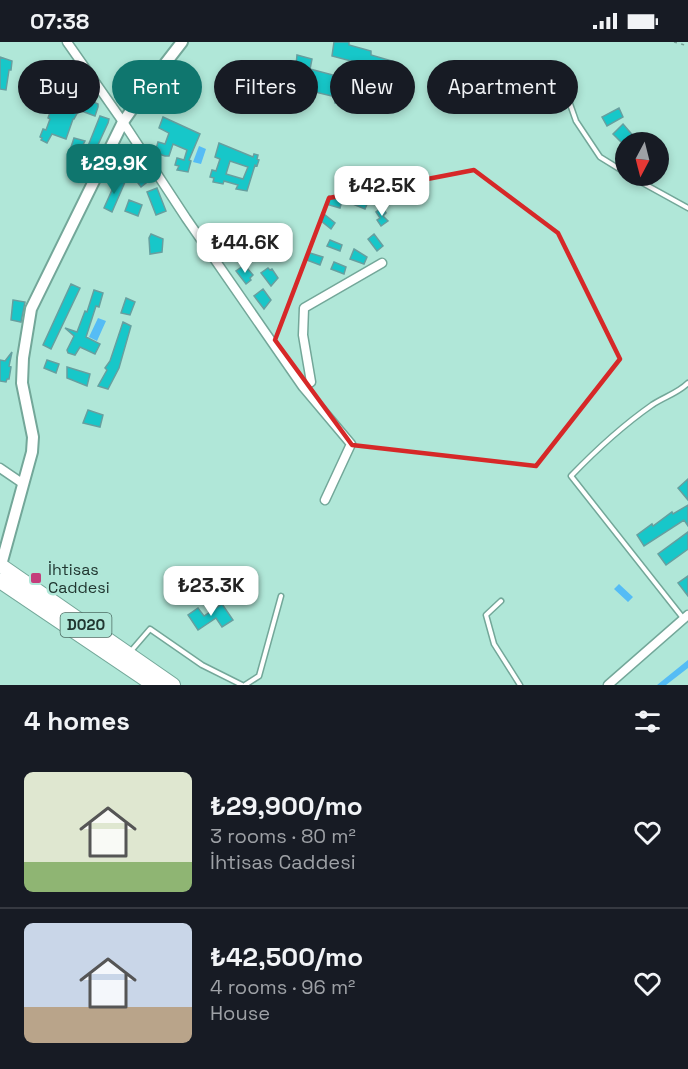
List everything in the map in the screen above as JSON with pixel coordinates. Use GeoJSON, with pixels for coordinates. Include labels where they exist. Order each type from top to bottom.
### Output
{"type":"FeatureCollection","features":[{"type":"Feature","properties":{"kind":"highway","name":"D020"},"geometry":{"type":"LineString","coordinates":[[0,565],[173,685]]}},
{"type":"Feature","properties":{"kind":"highway","name":"D020"},"geometry":{"type":"LineString","coordinates":[[0,581],[154,685]]}},
{"type":"Feature","properties":{"kind":"street"},"geometry":{"type":"LineString","coordinates":[[67,42],[303,387],[351,444],[325,500]]}},
{"type":"Feature","properties":{"kind":"street"},"geometry":{"type":"LineString","coordinates":[[0,565],[32,452],[33,437],[22,383],[24,348],[31,309],[123,122],[182,42]]}},
{"type":"Feature","properties":{"kind":"street"},"geometry":{"type":"LineString","coordinates":[[303,387],[311,382],[303,334],[304,308],[382,263]]}},
{"type":"Feature","properties":{"kind":"street"},"geometry":{"type":"LineString","coordinates":[[0,468],[22,483]]}},
{"type":"Feature","properties":{"kind":"street"},"geometry":{"type":"LineString","coordinates":[[608,685],[686,617]]}},
{"type":"Feature","properties":{"kind":"lane"},"geometry":{"type":"LineString","coordinates":[[574,114],[600,157],[615,166]]}},
{"type":"Feature","properties":{"kind":"lane"},"geometry":{"type":"LineString","coordinates":[[648,186],[688,208]]}},
{"type":"Feature","properties":{"kind":"lane"},"geometry":{"type":"LineString","coordinates":[[686,617],[571,476],[605,441],[654,404],[688,383]]}},
{"type":"Feature","properties":{"kind":"lane"},"geometry":{"type":"LineString","coordinates":[[128,654],[150,629],[202,665],[243,685],[259,676],[281,596]]}},
{"type":"Feature","properties":{"kind":"lane"},"geometry":{"type":"LineString","coordinates":[[501,601],[486,615],[494,644],[520,685]]}},
{"type":"Feature","properties":{"kind":"path"},"geometry":{"type":"LineString","coordinates":[[674,42],[688,46]]}},
{"type":"Feature","properties":{"kind":"highlighted area"},"geometry":{"type":"Polygon","coordinates":[[[474,170],[558,233],[620,359],[536,466],[352,445],[275,340],[329,198],[474,170]]]}},
{"type":"Feature","properties":{"kind":"water"},"geometry":{"type":"Polygon","coordinates":[[[199,146],[206,149],[201,164],[193,162],[199,146]]]}},
{"type":"Feature","properties":{"kind":"water"},"geometry":{"type":"Polygon","coordinates":[[[98,318],[106,321],[97,341],[89,337],[98,318]]]}},
{"type":"Feature","properties":{"kind":"water"},"geometry":{"type":"Polygon","coordinates":[[[619,584],[633,597],[628,602],[614,589],[619,584]]]}},
{"type":"Feature","properties":{"kind":"water"},"geometry":{"type":"Polygon","coordinates":[[[688,660],[688,668],[666,685],[657,685],[688,660]]]}},
{"type":"Feature","properties":{"kind":"building"},"geometry":{"type":"Polygon","coordinates":[[[334,42],[349,42],[349,45],[371,51],[371,55],[388,60],[347,60],[332,56],[334,42]]]}},
{"type":"Feature","properties":{"kind":"building"},"geometry":{"type":"Polygon","coordinates":[[[297,55],[312,59],[312,60],[297,60],[297,55]]]}},
{"type":"Feature","properties":{"kind":"building"},"geometry":{"type":"Polygon","coordinates":[[[0,57],[12,61],[6,90],[0,89],[0,57]]]}},
{"type":"Feature","properties":{"kind":"building"},"geometry":{"type":"Polygon","coordinates":[[[318,71],[330,74],[330,96],[318,93],[318,71]]]}},
{"type":"Feature","properties":{"kind":"building"},"geometry":{"type":"Polygon","coordinates":[[[619,108],[623,117],[607,126],[602,117],[619,108]]]}},
{"type":"Feature","properties":{"kind":"building"},"geometry":{"type":"Polygon","coordinates":[[[50,114],[77,114],[66,139],[52,134],[47,143],[40,137],[43,129],[46,130],[50,119],[48,118],[50,114]]]}},
{"type":"Feature","properties":{"kind":"building"},"geometry":{"type":"Polygon","coordinates":[[[100,116],[109,119],[96,149],[88,146],[100,116]]]}},
{"type":"Feature","properties":{"kind":"building"},"geometry":{"type":"Polygon","coordinates":[[[163,117],[200,134],[189,160],[191,161],[188,172],[177,170],[179,166],[175,165],[177,158],[184,160],[187,150],[173,144],[169,156],[165,156],[159,154],[160,150],[156,149],[158,142],[165,144],[169,133],[159,128],[163,117]]]}},
{"type":"Feature","properties":{"kind":"building"},"geometry":{"type":"Polygon","coordinates":[[[623,124],[630,132],[615,132],[623,124]]]}},
{"type":"Feature","properties":{"kind":"building"},"geometry":{"type":"Polygon","coordinates":[[[74,138],[85,141],[79,152],[72,150],[74,138]]]}},
{"type":"Feature","properties":{"kind":"building"},"geometry":{"type":"Polygon","coordinates":[[[219,143],[253,157],[254,154],[258,155],[259,160],[257,166],[255,165],[247,191],[236,189],[238,185],[224,181],[223,184],[213,182],[214,178],[210,177],[212,170],[216,171],[220,159],[215,157],[219,143]],[[230,161],[226,174],[243,179],[248,167],[230,161]]]}},
{"type":"Feature","properties":{"kind":"building"},"geometry":{"type":"Polygon","coordinates":[[[133,154],[151,179],[141,187],[135,179],[139,167],[133,165],[132,175],[122,162],[133,154]]]}},
{"type":"Feature","properties":{"kind":"building"},"geometry":{"type":"Polygon","coordinates":[[[117,179],[125,182],[112,212],[104,208],[117,179]]]}},
{"type":"Feature","properties":{"kind":"building"},"geometry":{"type":"Polygon","coordinates":[[[157,188],[166,211],[156,215],[147,192],[157,188]]]}},
{"type":"Feature","properties":{"kind":"building"},"geometry":{"type":"Polygon","coordinates":[[[329,196],[342,201],[340,208],[326,204],[329,196]]]}},
{"type":"Feature","properties":{"kind":"building"},"geometry":{"type":"Polygon","coordinates":[[[356,197],[368,202],[365,209],[353,204],[356,197]]]}},
{"type":"Feature","properties":{"kind":"building"},"geometry":{"type":"Polygon","coordinates":[[[129,200],[142,205],[138,216],[125,211],[129,200]]]}},
{"type":"Feature","properties":{"kind":"building"},"geometry":{"type":"Polygon","coordinates":[[[382,207],[386,213],[383,216],[388,221],[381,226],[376,212],[382,207]]]}},
{"type":"Feature","properties":{"kind":"building"},"geometry":{"type":"Polygon","coordinates":[[[324,214],[335,223],[331,229],[320,220],[324,214]]]}},
{"type":"Feature","properties":{"kind":"building"},"geometry":{"type":"Polygon","coordinates":[[[151,234],[163,239],[162,252],[150,254],[151,234]]]}},
{"type":"Feature","properties":{"kind":"building"},"geometry":{"type":"Polygon","coordinates":[[[374,234],[383,246],[377,251],[368,239],[374,234]]]}},
{"type":"Feature","properties":{"kind":"building"},"geometry":{"type":"Polygon","coordinates":[[[330,240],[342,245],[340,251],[327,246],[330,240]]]}},
{"type":"Feature","properties":{"kind":"building"},"geometry":{"type":"Polygon","coordinates":[[[354,249],[367,257],[364,264],[350,259],[354,249]]]}},
{"type":"Feature","properties":{"kind":"building"},"geometry":{"type":"Polygon","coordinates":[[[310,253],[323,257],[320,265],[307,260],[310,253]]]}},
{"type":"Feature","properties":{"kind":"building"},"geometry":{"type":"Polygon","coordinates":[[[334,262],[346,267],[344,274],[331,269],[334,262]]]}},
{"type":"Feature","properties":{"kind":"building"},"geometry":{"type":"Polygon","coordinates":[[[243,266],[253,275],[246,284],[236,271],[243,266]]]}},
{"type":"Feature","properties":{"kind":"building"},"geometry":{"type":"Polygon","coordinates":[[[268,268],[272,269],[278,278],[271,286],[261,273],[268,268]]]}},
{"type":"Feature","properties":{"kind":"building"},"geometry":{"type":"Polygon","coordinates":[[[71,284],[80,288],[51,349],[43,345],[71,284]]]}},
{"type":"Feature","properties":{"kind":"building"},"geometry":{"type":"Polygon","coordinates":[[[263,289],[271,300],[264,309],[254,296],[263,289]]]}},
{"type":"Feature","properties":{"kind":"building"},"geometry":{"type":"Polygon","coordinates":[[[94,290],[103,293],[99,307],[96,306],[86,337],[100,344],[95,354],[80,347],[75,355],[68,353],[67,350],[74,336],[65,328],[77,332],[94,290]]]}},
{"type":"Feature","properties":{"kind":"building"},"geometry":{"type":"Polygon","coordinates":[[[126,298],[135,302],[130,315],[121,313],[126,298]]]}},
{"type":"Feature","properties":{"kind":"building"},"geometry":{"type":"Polygon","coordinates":[[[13,300],[25,302],[21,322],[11,320],[13,300]]]}},
{"type":"Feature","properties":{"kind":"building"},"geometry":{"type":"Polygon","coordinates":[[[123,322],[131,326],[119,368],[108,389],[98,386],[107,370],[105,368],[110,361],[123,322]]]}},
{"type":"Feature","properties":{"kind":"building"},"geometry":{"type":"Polygon","coordinates":[[[12,352],[9,379],[6,382],[0,381],[0,360],[5,361],[12,352]]]}},
{"type":"Feature","properties":{"kind":"building"},"geometry":{"type":"Polygon","coordinates":[[[47,360],[59,364],[56,373],[44,368],[47,360]]]}},
{"type":"Feature","properties":{"kind":"building"},"geometry":{"type":"Polygon","coordinates":[[[67,367],[90,374],[87,386],[67,378],[67,367]]]}},
{"type":"Feature","properties":{"kind":"building"},"geometry":{"type":"Polygon","coordinates":[[[88,410],[103,415],[100,427],[83,423],[88,410]]]}},
{"type":"Feature","properties":{"kind":"building"},"geometry":{"type":"Polygon","coordinates":[[[688,479],[688,500],[678,488],[688,479]]]}},
{"type":"Feature","properties":{"kind":"building"},"geometry":{"type":"Polygon","coordinates":[[[688,505],[688,526],[684,520],[644,546],[637,535],[672,512],[673,514],[688,505]]]}},
{"type":"Feature","properties":{"kind":"building"},"geometry":{"type":"Polygon","coordinates":[[[688,532],[688,549],[666,565],[658,554],[688,532]]]}},
{"type":"Feature","properties":{"kind":"building"},"geometry":{"type":"Polygon","coordinates":[[[688,576],[688,596],[678,583],[688,576]]]}},
{"type":"Feature","properties":{"kind":"building"},"geometry":{"type":"Polygon","coordinates":[[[206,578],[216,594],[205,601],[199,592],[180,604],[170,589],[181,582],[187,591],[206,578]]]}},
{"type":"Feature","properties":{"kind":"building"},"geometry":{"type":"Polygon","coordinates":[[[222,604],[233,620],[222,627],[216,618],[198,630],[188,615],[198,608],[204,616],[222,604]]]}},
{"type":"Feature","properties":{"kind":"place","name":"İhtisas Caddesi"},"geometry":{"type":"Point","coordinates":[36,578]}}]}
